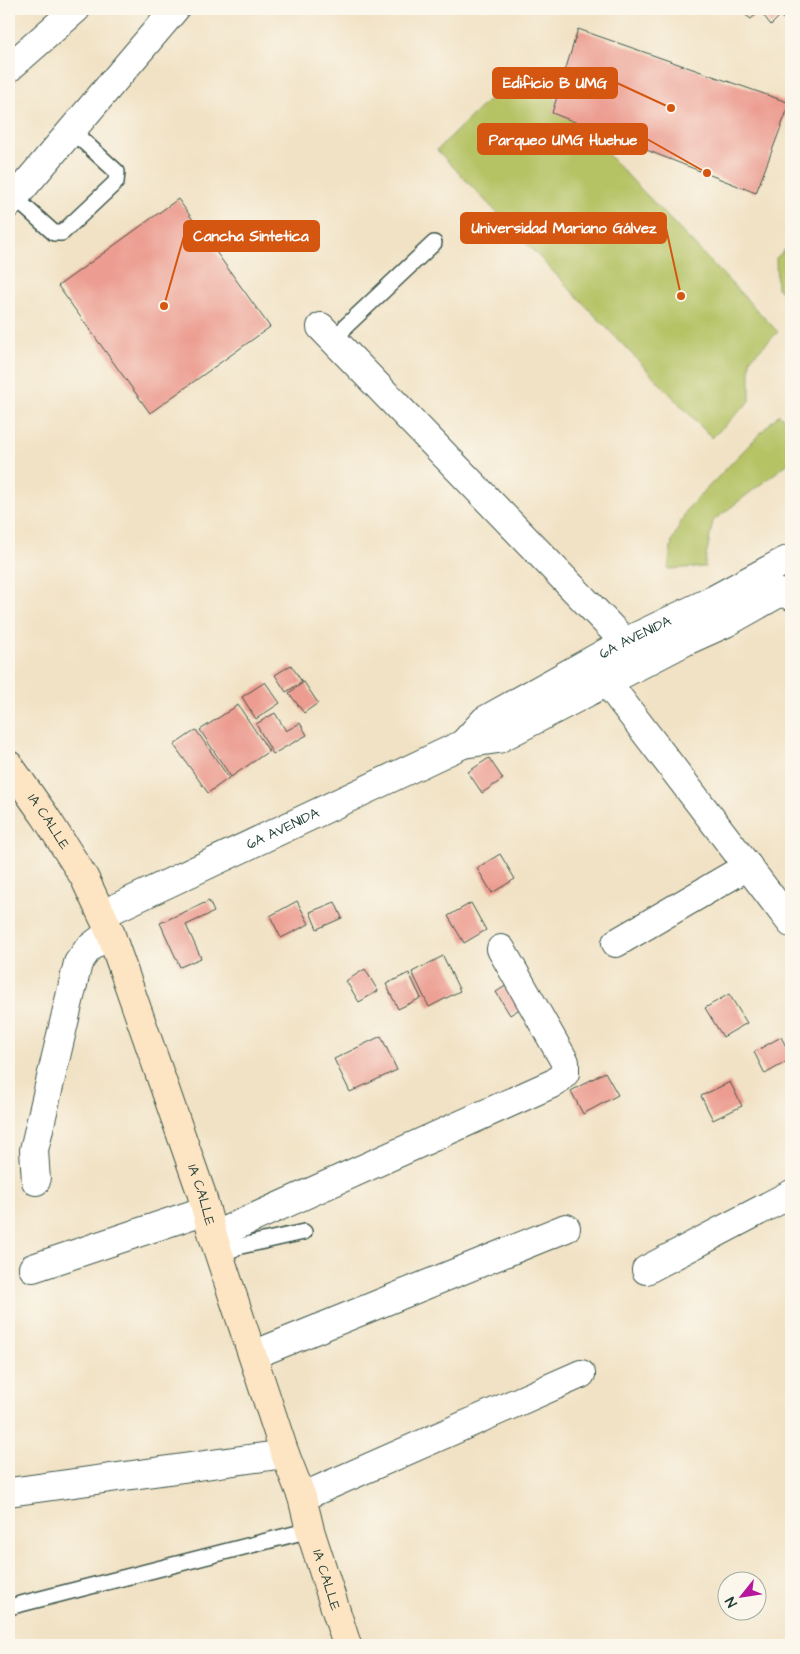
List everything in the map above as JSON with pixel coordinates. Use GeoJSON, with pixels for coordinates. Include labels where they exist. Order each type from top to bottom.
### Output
{"type":"FeatureCollection","features":[{"type":"Feature","properties":{"kind":"main road","name":"1A CALLE"},"geometry":{"type":"LineString","coordinates":[[9,766],[45,816],[84,878],[107,923],[206,1210],[285,1454],[302,1497],[343,1644]]}},
{"type":"Feature","properties":{"kind":"street"},"geometry":{"type":"LineString","coordinates":[[9,68],[76,9]]}},
{"type":"Feature","properties":{"kind":"street"},"geometry":{"type":"LineString","coordinates":[[11,200],[175,9]]}},
{"type":"Feature","properties":{"kind":"street"},"geometry":{"type":"LineString","coordinates":[[328,334],[625,642]]}},
{"type":"Feature","properties":{"kind":"street","name":"6A AVENIDA"},"geometry":{"type":"LineString","coordinates":[[462,744],[485,720],[625,642],[713,600],[791,559]]}},
{"type":"Feature","properties":{"kind":"street","name":"6A AVENIDA"},"geometry":{"type":"LineString","coordinates":[[36,1181],[34,1150],[78,964],[107,923],[462,744],[498,739],[686,642],[785,595]]}},
{"type":"Feature","properties":{"kind":"street"},"geometry":{"type":"LineString","coordinates":[[591,661],[791,923]]}},
{"type":"Feature","properties":{"kind":"street"},"geometry":{"type":"LineString","coordinates":[[616,943],[748,866]]}},
{"type":"Feature","properties":{"kind":"street"},"geometry":{"type":"LineString","coordinates":[[216,1245],[556,1082],[565,1073],[565,1062],[501,949]]}},
{"type":"Feature","properties":{"kind":"street"},"geometry":{"type":"LineString","coordinates":[[646,1270],[791,1194]]}},
{"type":"Feature","properties":{"kind":"street"},"geometry":{"type":"LineString","coordinates":[[33,1268],[206,1210]]}},
{"type":"Feature","properties":{"kind":"street"},"geometry":{"type":"LineString","coordinates":[[253,1355],[566,1228]]}},
{"type":"Feature","properties":{"kind":"street"},"geometry":{"type":"LineString","coordinates":[[302,1497],[581,1374]]}},
{"type":"Feature","properties":{"kind":"street"},"geometry":{"type":"LineString","coordinates":[[9,1492],[285,1454]]}},
{"type":"Feature","properties":{"kind":"lane"},"geometry":{"type":"LineString","coordinates":[[11,200],[54,233],[62,234],[116,182],[117,172],[71,130]]}},
{"type":"Feature","properties":{"kind":"lane"},"geometry":{"type":"LineString","coordinates":[[328,334],[346,326],[434,243]]}},
{"type":"Feature","properties":{"kind":"lane"},"geometry":{"type":"LineString","coordinates":[[216,1245],[241,1246],[304,1232]]}},
{"type":"Feature","properties":{"kind":"lane"},"geometry":{"type":"LineString","coordinates":[[9,1607],[310,1530]]}},
{"type":"Feature","properties":{"kind":"green space"},"geometry":{"type":"Polygon","coordinates":[[[523,66],[778,332],[750,359],[750,401],[712,438],[437,150],[523,66]]]}},
{"type":"Feature","properties":{"kind":"green space"},"geometry":{"type":"Polygon","coordinates":[[[791,244],[791,301],[777,288],[776,258],[791,244]]]}},
{"type":"Feature","properties":{"kind":"green space"},"geometry":{"type":"Polygon","coordinates":[[[779,414],[791,426],[791,461],[713,521],[705,567],[668,569],[672,541],[687,509],[779,414]]]}},
{"type":"Feature","properties":{"kind":"building"},"geometry":{"type":"Polygon","coordinates":[[[737,9],[791,9],[791,26],[780,16],[771,25],[760,11],[751,19],[737,9]]]}},
{"type":"Feature","properties":{"kind":"building"},"geometry":{"type":"Polygon","coordinates":[[[578,29],[790,103],[756,193],[552,113],[578,29]]]}},
{"type":"Feature","properties":{"kind":"building"},"geometry":{"type":"Polygon","coordinates":[[[178,199],[270,327],[150,413],[58,286],[178,199]]]}},
{"type":"Feature","properties":{"kind":"building"},"geometry":{"type":"Polygon","coordinates":[[[291,665],[302,682],[286,692],[275,675],[291,665]]]}},
{"type":"Feature","properties":{"kind":"building"},"geometry":{"type":"Polygon","coordinates":[[[265,682],[280,703],[256,719],[242,697],[265,682]]]}},
{"type":"Feature","properties":{"kind":"building"},"geometry":{"type":"Polygon","coordinates":[[[304,682],[318,703],[304,713],[289,693],[304,682]]]}},
{"type":"Feature","properties":{"kind":"building"},"geometry":{"type":"Polygon","coordinates":[[[238,705],[269,751],[231,777],[200,730],[238,705]]]}},
{"type":"Feature","properties":{"kind":"building"},"geometry":{"type":"Polygon","coordinates":[[[275,713],[286,731],[300,723],[307,735],[273,754],[256,724],[275,713]]]}},
{"type":"Feature","properties":{"kind":"building"},"geometry":{"type":"Polygon","coordinates":[[[196,730],[229,778],[208,793],[174,745],[196,730]]]}},
{"type":"Feature","properties":{"kind":"building"},"geometry":{"type":"Polygon","coordinates":[[[489,758],[503,779],[482,793],[468,772],[489,758]]]}},
{"type":"Feature","properties":{"kind":"building"},"geometry":{"type":"Polygon","coordinates":[[[500,854],[515,879],[492,893],[477,868],[500,854]]]}},
{"type":"Feature","properties":{"kind":"building"},"geometry":{"type":"Polygon","coordinates":[[[209,901],[214,912],[186,925],[201,958],[180,967],[160,923],[209,901]]]}},
{"type":"Feature","properties":{"kind":"building"},"geometry":{"type":"Polygon","coordinates":[[[297,901],[309,924],[281,938],[270,916],[297,901]]]}},
{"type":"Feature","properties":{"kind":"building"},"geometry":{"type":"Polygon","coordinates":[[[335,902],[342,918],[317,929],[310,912],[335,902]]]}},
{"type":"Feature","properties":{"kind":"building"},"geometry":{"type":"Polygon","coordinates":[[[471,903],[486,930],[464,943],[448,916],[471,903]]]}},
{"type":"Feature","properties":{"kind":"building"},"geometry":{"type":"Polygon","coordinates":[[[443,956],[460,991],[429,1007],[412,972],[443,956]]]}},
{"type":"Feature","properties":{"kind":"building"},"geometry":{"type":"Polygon","coordinates":[[[365,969],[378,991],[359,1002],[346,981],[365,969]]]}},
{"type":"Feature","properties":{"kind":"building"},"geometry":{"type":"Polygon","coordinates":[[[409,973],[421,998],[398,1009],[386,984],[409,973]]]}},
{"type":"Feature","properties":{"kind":"building"},"geometry":{"type":"Polygon","coordinates":[[[515,980],[529,1003],[510,1015],[496,992],[515,980]]]}},
{"type":"Feature","properties":{"kind":"building"},"geometry":{"type":"Polygon","coordinates":[[[729,994],[747,1023],[723,1037],[705,1008],[729,994]]]}},
{"type":"Feature","properties":{"kind":"building"},"geometry":{"type":"Polygon","coordinates":[[[381,1036],[397,1070],[350,1092],[334,1059],[381,1036]]]}},
{"type":"Feature","properties":{"kind":"building"},"geometry":{"type":"Polygon","coordinates":[[[781,1037],[791,1059],[765,1074],[754,1052],[781,1037]]]}},
{"type":"Feature","properties":{"kind":"building"},"geometry":{"type":"Polygon","coordinates":[[[605,1072],[618,1095],[583,1114],[571,1091],[605,1072]]]}},
{"type":"Feature","properties":{"kind":"building"},"geometry":{"type":"Polygon","coordinates":[[[730,1082],[742,1106],[713,1120],[701,1096],[730,1082]]]}},
{"type":"Feature","properties":{"kind":"place","name":"Edificio B UMG"},"geometry":{"type":"Point","coordinates":[671,108]}},
{"type":"Feature","properties":{"kind":"place","name":"Parqueo UMG Huehue"},"geometry":{"type":"Point","coordinates":[707,173]}},
{"type":"Feature","properties":{"kind":"place","name":"Universidad Mariano Gálvez"},"geometry":{"type":"Point","coordinates":[681,296]}},
{"type":"Feature","properties":{"kind":"place","name":"Cancha Sintetica"},"geometry":{"type":"Point","coordinates":[164,306]}}]}
